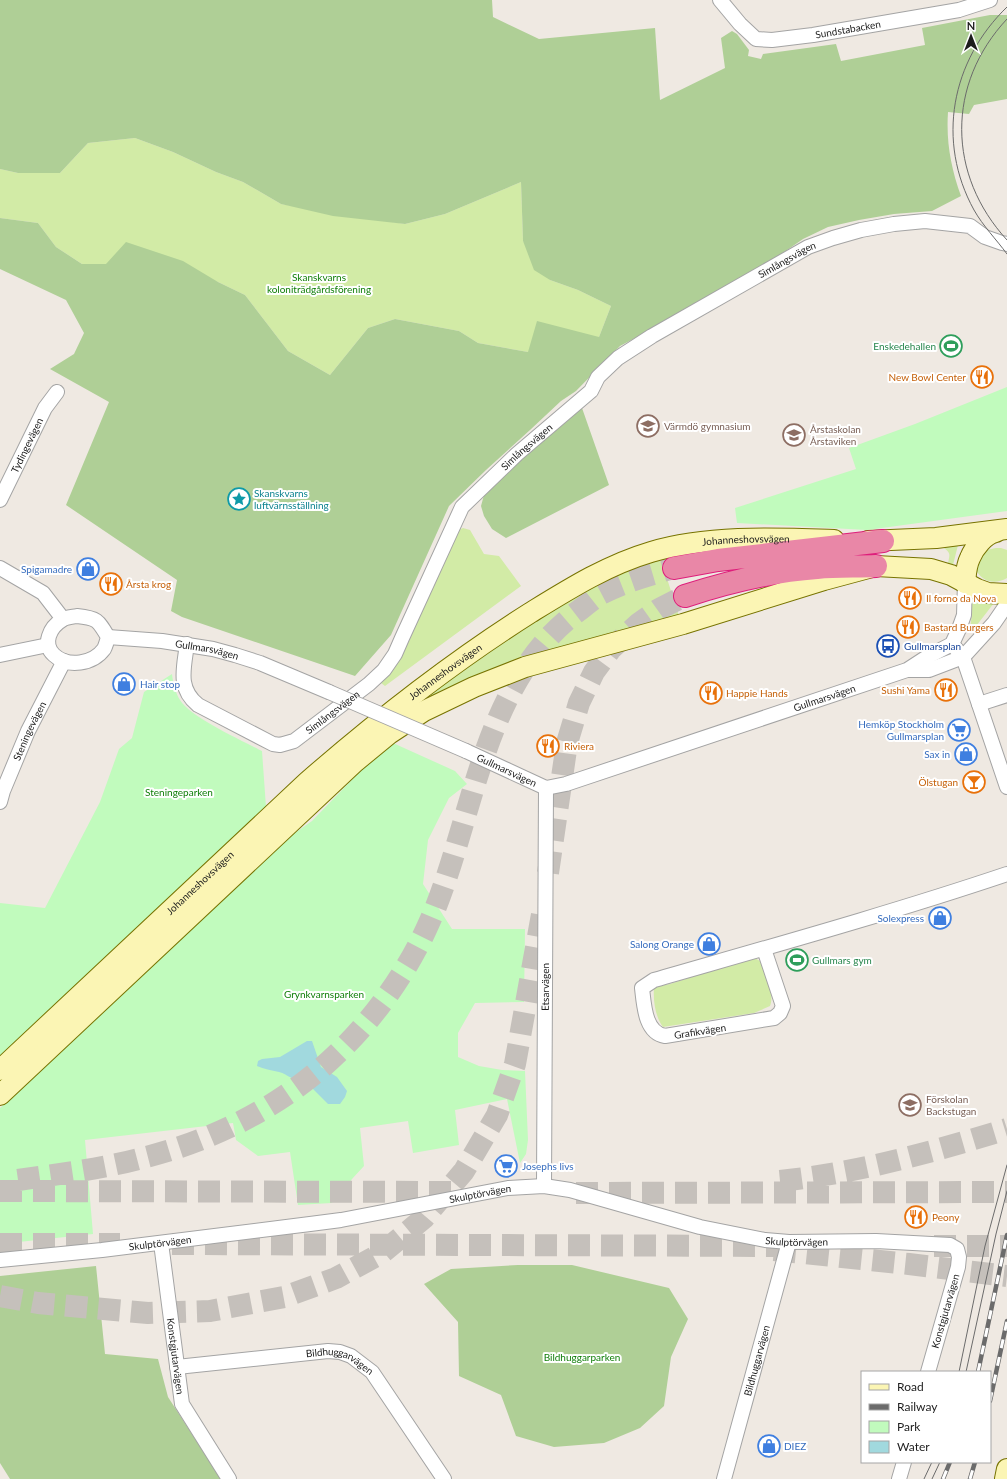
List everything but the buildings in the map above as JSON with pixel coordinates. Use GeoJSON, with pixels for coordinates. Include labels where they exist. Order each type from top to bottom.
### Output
{"type":"FeatureCollection","features":[{"type":"Feature","properties":{"kind":"highway"},"geometry":{"type":"LineString","coordinates":[[674,568],[718,560],[883,541]]}},
{"type":"Feature","properties":{"kind":"highway"},"geometry":{"type":"LineString","coordinates":[[685,596],[719,585],[770,574],[818,568],[876,566]]}},
{"type":"Feature","properties":{"kind":"main road","name":"Johanneshovsvägen"},"geometry":{"type":"LineString","coordinates":[[0,1070],[307,782],[354,741],[474,650],[586,578],[621,562],[651,551],[701,541],[794,538],[883,541],[1003,532]]}},
{"type":"Feature","properties":{"kind":"main road"},"geometry":{"type":"LineString","coordinates":[[965,583],[970,557],[979,544],[1003,532]]}},
{"type":"Feature","properties":{"kind":"main road","name":"Johanneshovsvägen"},"geometry":{"type":"LineString","coordinates":[[0,1096],[355,762],[389,734],[424,711],[467,690],[525,667],[683,624],[824,580],[876,566],[931,569],[951,575],[977,589],[988,593],[1007,594]]}},
{"type":"Feature","properties":{"kind":"main road"},"geometry":{"type":"LineString","coordinates":[[1005,1479],[1007,1469]]}},
{"type":"Feature","properties":{"kind":"street","name":"Sundstabacken"},"geometry":{"type":"LineString","coordinates":[[720,0],[740,24],[756,38],[772,40],[813,35],[960,10],[990,0]]}},
{"type":"Feature","properties":{"kind":"street","name":"Simlångsvägen"},"geometry":{"type":"LineString","coordinates":[[187,644],[183,681],[185,691],[190,699],[198,705],[266,742],[280,745],[294,741],[369,684],[384,670],[395,654],[462,506],[517,454],[591,391],[598,377],[618,358],[652,336],[808,247],[833,238],[894,224],[936,221],[948,224],[970,226],[985,237],[1007,244]]}},
{"type":"Feature","properties":{"kind":"street","name":"Tydingevägen"},"geometry":{"type":"LineString","coordinates":[[0,500],[45,408],[57,392]]}},
{"type":"Feature","properties":{"kind":"street"},"geometry":{"type":"LineString","coordinates":[[0,568],[43,593],[63,619]]}},
{"type":"Feature","properties":{"kind":"street"},"geometry":{"type":"LineString","coordinates":[[965,583],[964,615],[952,644],[963,657],[1006,778]]}},
{"type":"Feature","properties":{"kind":"street","name":"Gullmarsvägen"},"geometry":{"type":"LineString","coordinates":[[907,670],[929,670],[963,657],[994,622],[1007,604]]}},
{"type":"Feature","properties":{"kind":"street"},"geometry":{"type":"LineString","coordinates":[[77,616],[90,617],[100,623],[108,637],[105,647],[98,655],[86,661],[76,663],[64,661],[53,655],[48,645],[48,636],[54,627],[63,619],[77,616]]}},
{"type":"Feature","properties":{"kind":"street","name":"Gullmarsvägen"},"geometry":{"type":"LineString","coordinates":[[108,637],[138,638],[187,644],[235,655],[260,663],[466,751],[546,788],[566,784],[907,670],[926,657],[952,644]]}},
{"type":"Feature","properties":{"kind":"street"},"geometry":{"type":"LineString","coordinates":[[0,655],[48,645]]}},
{"type":"Feature","properties":{"kind":"street","name":"Steningevägen"},"geometry":{"type":"LineString","coordinates":[[0,802],[3,791],[28,731],[64,661]]}},
{"type":"Feature","properties":{"kind":"street"},"geometry":{"type":"LineString","coordinates":[[979,704],[1007,695]]}},
{"type":"Feature","properties":{"kind":"street","name":"Etsarvägen"},"geometry":{"type":"LineString","coordinates":[[544,1186],[546,788]]}},
{"type":"Feature","properties":{"kind":"street","name":"Grafikvägen"},"geometry":{"type":"LineString","coordinates":[[764,949],[783,1006],[780,1013],[774,1018],[665,1036],[659,1036],[649,1025],[642,988],[654,980],[764,949],[957,891],[1007,874]]}},
{"type":"Feature","properties":{"kind":"street","name":"Skulptörvägen"},"geometry":{"type":"LineString","coordinates":[[0,1260],[161,1243],[341,1220],[508,1188],[544,1186],[570,1190],[700,1227],[765,1240],[789,1242],[876,1241],[950,1245],[957,1249]]}},
{"type":"Feature","properties":{"kind":"street","name":"Bildhuggarvägen"},"geometry":{"type":"LineString","coordinates":[[724,1479],[789,1242]]}},
{"type":"Feature","properties":{"kind":"street","name":"Konstgjutarvägen"},"geometry":{"type":"LineString","coordinates":[[161,1243],[182,1404],[229,1479]]}},
{"type":"Feature","properties":{"kind":"street","name":"Konstgjutarvägen"},"geometry":{"type":"LineString","coordinates":[[928,1371],[958,1267],[959,1257],[957,1249]]}},
{"type":"Feature","properties":{"kind":"street","name":"Bildhuggarvägen"},"geometry":{"type":"LineString","coordinates":[[177,1367],[328,1351],[340,1352],[351,1356],[372,1372],[444,1479]]}},
{"type":"Feature","properties":{"kind":"street"},"geometry":{"type":"LineString","coordinates":[[899,1479],[904,1463]]}},
{"type":"Feature","properties":{"kind":"green space"},"geometry":{"type":"Polygon","coordinates":[[[0,0],[492,0],[493,17],[539,39],[655,28],[660,100],[725,68],[721,38],[732,31],[737,34],[749,50],[748,56],[761,59],[763,54],[836,44],[841,61],[925,45],[922,28],[990,15],[1007,15],[1007,99],[974,105],[969,114],[948,112],[950,155],[954,175],[961,196],[932,211],[894,214],[828,227],[803,239],[741,282],[620,346],[576,391],[561,401],[449,506],[391,635],[355,676],[182,617],[171,611],[177,580],[66,505],[109,402],[50,369],[74,354],[84,333],[66,300],[0,269],[0,218],[38,223],[56,247],[82,264],[106,264],[126,242],[183,261],[218,282],[245,295],[288,351],[330,375],[368,328],[395,319],[459,331],[478,343],[528,352],[537,321],[599,337],[611,306],[578,290],[550,280],[534,270],[523,241],[521,182],[445,214],[405,224],[333,216],[281,204],[243,182],[216,172],[173,152],[135,138],[88,143],[60,173],[18,173],[0,169],[0,0]]]}},
{"type":"Feature","properties":{"kind":"green space","name":"Skanskvarns koloniträdgårdsförening"},"geometry":{"type":"Polygon","coordinates":[[[135,138],[173,152],[216,172],[243,182],[281,204],[405,224],[445,214],[521,182],[523,241],[550,280],[578,290],[611,306],[599,337],[528,352],[478,343],[459,331],[395,319],[368,328],[330,375],[288,351],[245,295],[218,282],[106,264],[82,264],[56,247],[38,223],[0,218],[0,169],[18,173],[60,173],[88,143],[135,138]]]}},
{"type":"Feature","properties":{"kind":"green space"},"geometry":{"type":"Polygon","coordinates":[[[1007,387],[1007,511],[867,530],[737,523],[735,508],[856,469],[849,448],[915,424],[1007,387]]]}},
{"type":"Feature","properties":{"kind":"green space"},"geometry":{"type":"Polygon","coordinates":[[[582,408],[609,485],[506,538],[492,529],[484,516],[481,506],[484,495],[522,459],[582,408]]]}},
{"type":"Feature","properties":{"kind":"green space"},"geometry":{"type":"Polygon","coordinates":[[[463,528],[470,530],[484,554],[499,556],[521,586],[385,686],[381,683],[391,673],[409,641],[456,531],[463,528]]]}},
{"type":"Feature","properties":{"kind":"green space"},"geometry":{"type":"Polygon","coordinates":[[[958,545],[953,565],[948,563],[949,553],[942,546],[958,545]]]}},
{"type":"Feature","properties":{"kind":"green space"},"geometry":{"type":"Polygon","coordinates":[[[996,548],[1007,550],[1007,578],[997,582],[992,582],[983,578],[974,566],[986,550],[996,548]]]}},
{"type":"Feature","properties":{"kind":"green space"},"geometry":{"type":"Polygon","coordinates":[[[704,550],[662,563],[680,619],[473,682],[411,705],[476,657],[589,585],[653,558],[704,550]]]}},
{"type":"Feature","properties":{"kind":"green space"},"geometry":{"type":"Polygon","coordinates":[[[972,598],[994,603],[973,630],[970,629],[972,598]]]}},
{"type":"Feature","properties":{"kind":"green space","name":"Steningeparken"},"geometry":{"type":"Polygon","coordinates":[[[172,674],[180,700],[194,714],[262,751],[266,807],[0,1057],[0,903],[45,908],[100,802],[119,749],[132,738],[144,692],[172,674]]]}},
{"type":"Feature","properties":{"kind":"green space","name":"Grynkvarnsparken"},"geometry":{"type":"Polygon","coordinates":[[[393,743],[455,771],[467,784],[449,798],[428,840],[423,884],[452,929],[525,929],[524,1002],[475,1003],[458,1033],[458,1057],[479,1066],[502,1070],[525,1071],[528,1140],[526,1154],[520,1163],[507,1099],[455,1110],[459,1145],[413,1153],[408,1121],[360,1128],[364,1166],[352,1179],[338,1199],[331,1203],[298,1205],[290,1152],[258,1156],[236,1140],[233,1123],[85,1140],[93,1234],[0,1244],[0,1108],[289,837],[312,821],[372,759],[393,743]]]}},
{"type":"Feature","properties":{"kind":"green space"},"geometry":{"type":"Polygon","coordinates":[[[753,957],[760,961],[771,989],[770,1006],[754,1013],[663,1027],[660,1023],[655,1008],[654,987],[670,984],[753,957]]]}},
{"type":"Feature","properties":{"kind":"green space","name":"Bildhuggarparken"},"geometry":{"type":"Polygon","coordinates":[[[518,1265],[572,1265],[669,1288],[688,1319],[671,1357],[664,1406],[640,1428],[604,1443],[554,1447],[516,1436],[501,1395],[459,1376],[458,1322],[424,1284],[451,1269],[518,1265]]]}},
{"type":"Feature","properties":{"kind":"green space"},"geometry":{"type":"Polygon","coordinates":[[[96,1266],[105,1354],[158,1359],[168,1397],[221,1479],[10,1479],[0,1463],[0,1276],[96,1266]]]}},
{"type":"Feature","properties":{"kind":"water"},"geometry":{"type":"Polygon","coordinates":[[[307,1041],[312,1041],[321,1067],[337,1077],[347,1091],[340,1104],[328,1104],[303,1079],[292,1078],[283,1073],[257,1066],[258,1061],[262,1059],[280,1057],[307,1041]]]}},
{"type":"Feature","properties":{"kind":"tunnel"},"geometry":{"type":"LineString","coordinates":[[18,1180],[80,1171],[127,1162],[185,1145],[227,1128],[267,1107],[304,1082],[325,1065],[345,1046],[381,1004],[397,982],[424,934],[435,909],[449,869],[487,746],[503,707],[523,670],[549,637],[598,596],[628,582],[674,568]]}},
{"type":"Feature","properties":{"kind":"tunnel"},"geometry":{"type":"LineString","coordinates":[[548,873],[567,743],[579,703],[594,672],[611,649],[638,624],[659,609],[685,596]]}},
{"type":"Feature","properties":{"kind":"tunnel"},"geometry":{"type":"LineString","coordinates":[[0,1296],[38,1303],[148,1313],[210,1311],[284,1297],[336,1278],[382,1253],[424,1218],[464,1171],[497,1115],[515,1064],[543,909]]}},
{"type":"Feature","properties":{"kind":"tunnel"},"geometry":{"type":"LineString","coordinates":[[780,1181],[838,1173],[895,1161],[1007,1129]]}},
{"type":"Feature","properties":{"kind":"tunnel"},"geometry":{"type":"LineString","coordinates":[[0,1191],[456,1192]]}},
{"type":"Feature","properties":{"kind":"tunnel"},"geometry":{"type":"LineString","coordinates":[[576,1193],[1007,1192]]}},
{"type":"Feature","properties":{"kind":"tunnel"},"geometry":{"type":"LineString","coordinates":[[0,1244],[120,1244]]}},
{"type":"Feature","properties":{"kind":"tunnel"},"geometry":{"type":"LineString","coordinates":[[172,1244],[790,1246]]}},
{"type":"Feature","properties":{"kind":"tunnel"},"geometry":{"type":"LineString","coordinates":[[934,1246],[1007,1246]]}},
{"type":"Feature","properties":{"kind":"tunnel"},"geometry":{"type":"LineString","coordinates":[[774,1250],[1007,1276]]}},
{"type":"Feature","properties":{"kind":"tram line"},"geometry":{"type":"LineString","coordinates":[[1007,7],[988,28],[973,52],[962,77],[955,103],[953,130],[955,157],[962,184],[974,210],[985,227],[1007,254]]}},
{"type":"Feature","properties":{"kind":"tram line"},"geometry":{"type":"LineString","coordinates":[[1007,19],[987,44],[973,72],[964,100],[962,130],[965,159],[973,187],[987,215],[1007,240]]}},
{"type":"Feature","properties":{"kind":"tram line"},"geometry":{"type":"LineString","coordinates":[[959,1371],[985,1246],[1007,1165]]}},
{"type":"Feature","properties":{"kind":"tram line"},"geometry":{"type":"LineString","coordinates":[[966,1371],[996,1234],[1007,1191]]}},
{"type":"Feature","properties":{"kind":"tram line"},"geometry":{"type":"LineString","coordinates":[[924,1479],[932,1463]]}},
{"type":"Feature","properties":{"kind":"tram line"},"geometry":{"type":"LineString","coordinates":[[932,1479],[940,1463]]}},
{"type":"Feature","properties":{"kind":"railway"},"geometry":{"type":"LineString","coordinates":[[978,1371],[1007,1235]]}},
{"type":"Feature","properties":{"kind":"railway"},"geometry":{"type":"LineString","coordinates":[[991,1396],[1007,1321]]}},
{"type":"Feature","properties":{"kind":"railway"},"geometry":{"type":"LineString","coordinates":[[943,1479],[950,1463]]}},
{"type":"Feature","properties":{"kind":"railway"},"geometry":{"type":"LineString","coordinates":[[970,1479],[975,1463]]}},
{"type":"Feature","properties":{"kind":"place","name":"Enskedehallen"},"geometry":{"type":"Point","coordinates":[951,346]}},
{"type":"Feature","properties":{"kind":"place","name":"New Bowl Center"},"geometry":{"type":"Point","coordinates":[982,377]}},
{"type":"Feature","properties":{"kind":"place","name":"Värmdö gymnasium"},"geometry":{"type":"Point","coordinates":[648,426]}},
{"type":"Feature","properties":{"kind":"place","name":"Årstaskolan Årstaviken"},"geometry":{"type":"Point","coordinates":[794,435]}},
{"type":"Feature","properties":{"kind":"place","name":"Skanskvarns luftvärnsställning"},"geometry":{"type":"Point","coordinates":[239,499]}},
{"type":"Feature","properties":{"kind":"place","name":"Spigamadre"},"geometry":{"type":"Point","coordinates":[88,569]}},
{"type":"Feature","properties":{"kind":"place","name":"Årsta krog"},"geometry":{"type":"Point","coordinates":[111,584]}},
{"type":"Feature","properties":{"kind":"place","name":"Il forno da Nova"},"geometry":{"type":"Point","coordinates":[910,598]}},
{"type":"Feature","properties":{"kind":"place","name":"Bastard Burgers"},"geometry":{"type":"Point","coordinates":[908,627]}},
{"type":"Feature","properties":{"kind":"place","name":"Gullmarsplan"},"geometry":{"type":"Point","coordinates":[888,646]}},
{"type":"Feature","properties":{"kind":"place","name":"Hair stop"},"geometry":{"type":"Point","coordinates":[124,684]}},
{"type":"Feature","properties":{"kind":"place","name":"Sushi Yama"},"geometry":{"type":"Point","coordinates":[946,690]}},
{"type":"Feature","properties":{"kind":"place","name":"Happie Hands"},"geometry":{"type":"Point","coordinates":[711,693]}},
{"type":"Feature","properties":{"kind":"place","name":"Hemköp Stockholm Gullmarsplan"},"geometry":{"type":"Point","coordinates":[959,730]}},
{"type":"Feature","properties":{"kind":"place","name":"Riviera"},"geometry":{"type":"Point","coordinates":[548,746]}},
{"type":"Feature","properties":{"kind":"place","name":"Sax in"},"geometry":{"type":"Point","coordinates":[966,754]}},
{"type":"Feature","properties":{"kind":"place","name":"Ölstugan"},"geometry":{"type":"Point","coordinates":[974,782]}},
{"type":"Feature","properties":{"kind":"place","name":"Solexpress"},"geometry":{"type":"Point","coordinates":[940,918]}},
{"type":"Feature","properties":{"kind":"place","name":"Salong Orange"},"geometry":{"type":"Point","coordinates":[709,944]}},
{"type":"Feature","properties":{"kind":"place","name":"Gullmars gym"},"geometry":{"type":"Point","coordinates":[797,960]}},
{"type":"Feature","properties":{"kind":"place","name":"Förskolan Backstugan"},"geometry":{"type":"Point","coordinates":[910,1105]}},
{"type":"Feature","properties":{"kind":"place","name":"Josephs livs"},"geometry":{"type":"Point","coordinates":[506,1166]}},
{"type":"Feature","properties":{"kind":"place","name":"Peony"},"geometry":{"type":"Point","coordinates":[916,1217]}},
{"type":"Feature","properties":{"kind":"place","name":"DIEZ"},"geometry":{"type":"Point","coordinates":[769,1446]}}]}
